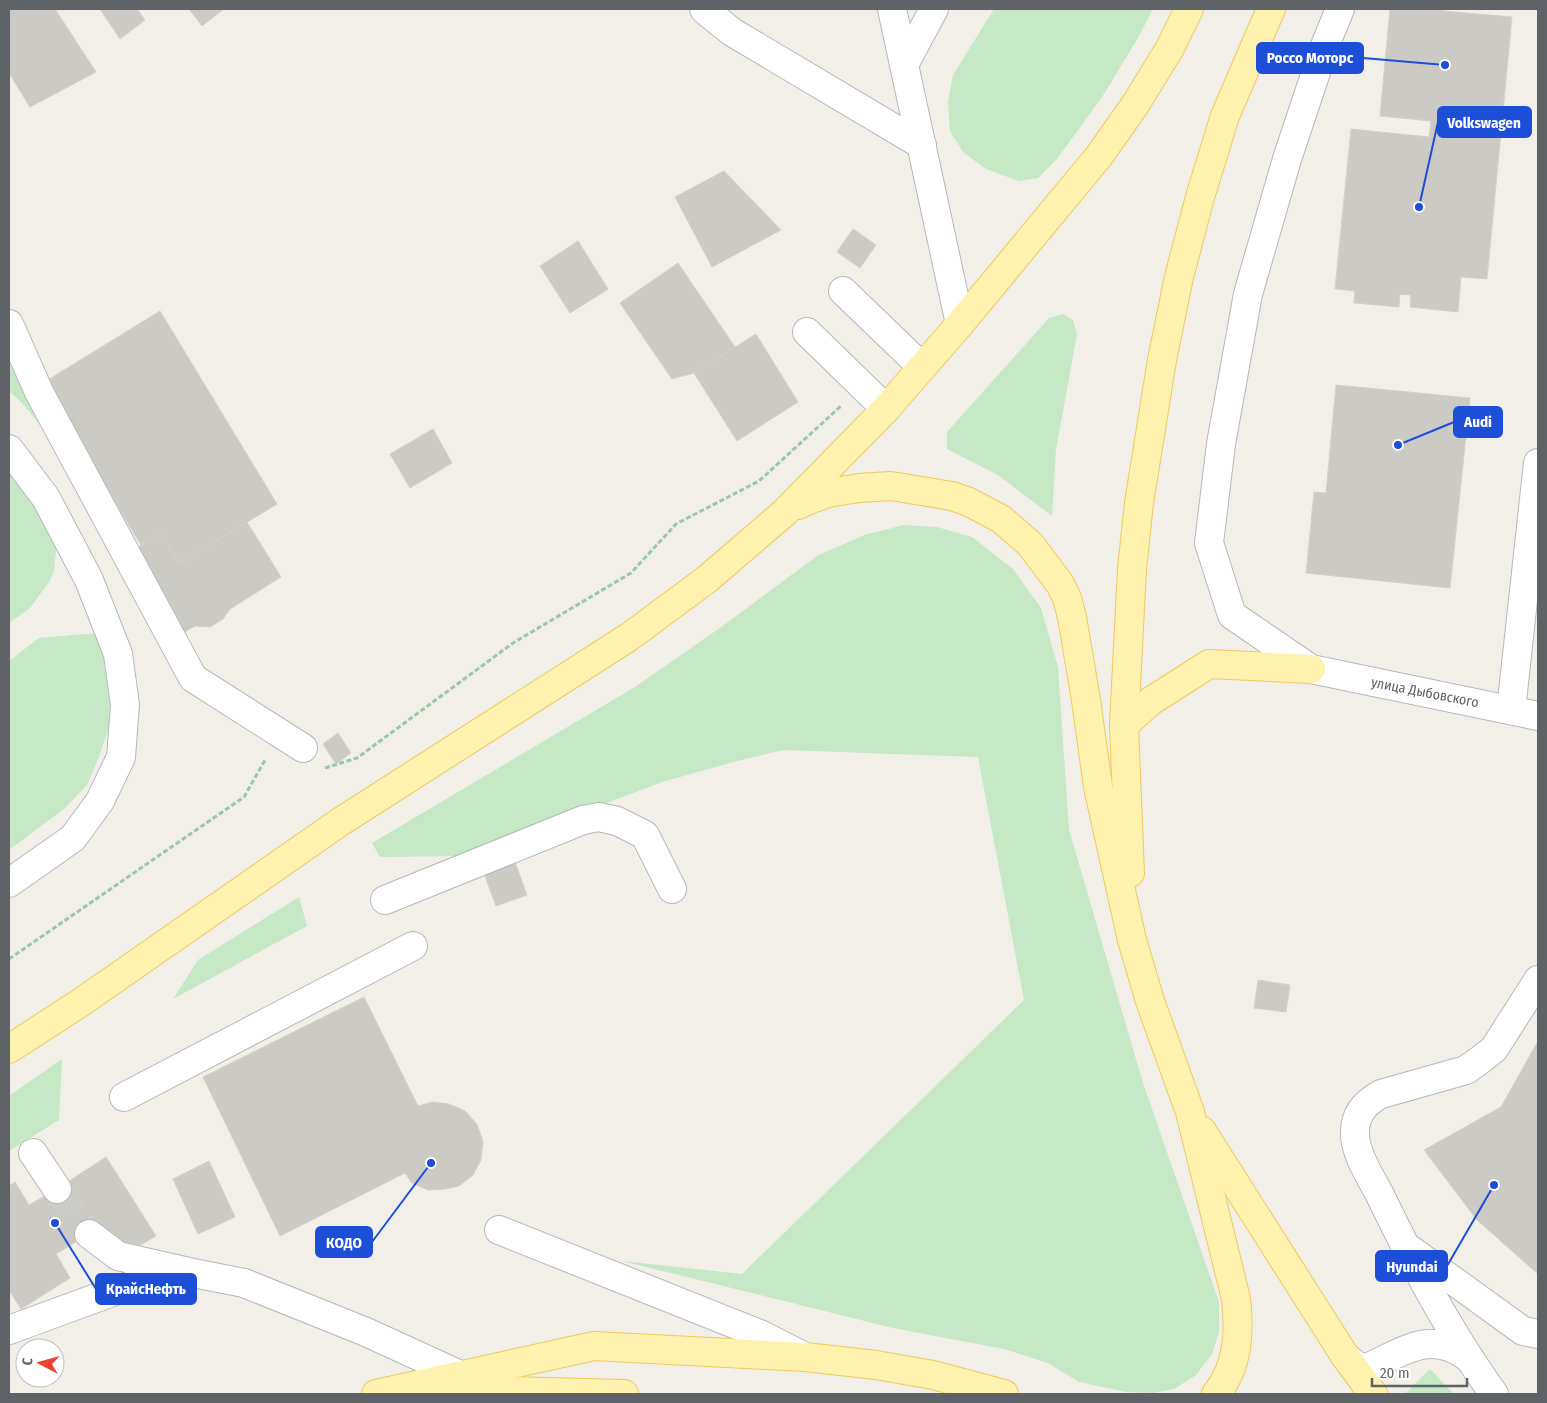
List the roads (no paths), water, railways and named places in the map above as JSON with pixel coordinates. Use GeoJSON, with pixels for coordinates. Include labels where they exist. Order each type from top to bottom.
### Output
{"type":"FeatureCollection","features":[{"type":"Feature","properties":{"kind":"main road"},"geometry":{"type":"LineString","coordinates":[[9,1049],[340,822],[629,637],[706,580],[784,513],[886,409],[960,324],[1100,156],[1135,105],[1170,48],[1189,9]]}},
{"type":"Feature","properties":{"kind":"main road"},"geometry":{"type":"LineString","coordinates":[[1132,940],[1124,726],[1132,569],[1138,503],[1164,351],[1200,197],[1225,116],[1270,9]]}},
{"type":"Feature","properties":{"kind":"main road"},"geometry":{"type":"LineString","coordinates":[[784,513],[809,500],[844,490],[891,486],[952,496],[1001,519],[1030,544],[1060,584],[1067,598],[1086,700],[1098,787],[1132,940],[1150,1001],[1190,1112],[1236,1299],[1238,1317],[1236,1349],[1228,1374],[1216,1394]]}},
{"type":"Feature","properties":{"kind":"main road"},"geometry":{"type":"LineString","coordinates":[[1124,726],[1151,701],[1209,664],[1311,669]]}},
{"type":"Feature","properties":{"kind":"main road"},"geometry":{"type":"LineString","coordinates":[[1190,1112],[1345,1356],[1372,1394]]}},
{"type":"Feature","properties":{"kind":"main road"},"geometry":{"type":"LineString","coordinates":[[376,1394],[594,1346],[805,1357],[876,1365],[933,1375],[1004,1394]]}},
{"type":"Feature","properties":{"kind":"main road"},"geometry":{"type":"LineString","coordinates":[[370,1394],[506,1391],[624,1394]]}},
{"type":"Feature","properties":{"kind":"street"},"geometry":{"type":"LineString","coordinates":[[704,9],[732,32],[922,145]]}},
{"type":"Feature","properties":{"kind":"street"},"geometry":{"type":"LineString","coordinates":[[892,9],[960,324]]}},
{"type":"Feature","properties":{"kind":"street"},"geometry":{"type":"LineString","coordinates":[[904,65],[934,9]]}},
{"type":"Feature","properties":{"kind":"street"},"geometry":{"type":"LineString","coordinates":[[1311,669],[1232,615],[1209,543],[1222,444],[1248,294],[1287,159],[1324,48],[1340,9]]}},
{"type":"Feature","properties":{"kind":"street"},"geometry":{"type":"LineString","coordinates":[[843,291],[922,367]]}},
{"type":"Feature","properties":{"kind":"street"},"geometry":{"type":"LineString","coordinates":[[9,324],[39,392],[193,678],[281,733],[310,759]]}},
{"type":"Feature","properties":{"kind":"street"},"geometry":{"type":"LineString","coordinates":[[807,332],[886,409]]}},
{"type":"Feature","properties":{"kind":"street"},"geometry":{"type":"LineString","coordinates":[[9,449],[46,498],[88,580],[118,654],[125,705],[121,757],[100,801],[73,838],[9,883]]}},
{"type":"Feature","properties":{"kind":"street"},"geometry":{"type":"LineString","coordinates":[[1511,710],[1538,463]]}},
{"type":"Feature","properties":{"kind":"street","name":"улица Дыбовского"},"geometry":{"type":"LineString","coordinates":[[1311,669],[1538,716]]}},
{"type":"Feature","properties":{"kind":"street"},"geometry":{"type":"LineString","coordinates":[[385,900],[583,820],[599,817],[617,821],[644,835],[672,889]]}},
{"type":"Feature","properties":{"kind":"street"},"geometry":{"type":"LineString","coordinates":[[124,1097],[412,946]]}},
{"type":"Feature","properties":{"kind":"street"},"geometry":{"type":"LineString","coordinates":[[1494,1394],[1470,1359],[1404,1245],[1358,1150],[1355,1132],[1359,1112],[1369,1100],[1381,1094],[1466,1070],[1494,1049],[1538,980]]}},
{"type":"Feature","properties":{"kind":"street"},"geometry":{"type":"LineString","coordinates":[[33,1152],[57,1189]]}},
{"type":"Feature","properties":{"kind":"street"},"geometry":{"type":"LineString","coordinates":[[499,1230],[762,1335],[805,1357]]}},
{"type":"Feature","properties":{"kind":"street"},"geometry":{"type":"LineString","coordinates":[[89,1234],[118,1256],[244,1283],[290,1300],[366,1332],[460,1376]]}},
{"type":"Feature","properties":{"kind":"street"},"geometry":{"type":"LineString","coordinates":[[1404,1245],[1523,1331],[1538,1334]]}},
{"type":"Feature","properties":{"kind":"street"},"geometry":{"type":"LineString","coordinates":[[9,1330],[175,1269]]}},
{"type":"Feature","properties":{"kind":"street"},"geometry":{"type":"LineString","coordinates":[[1345,1356],[1363,1368],[1410,1348],[1435,1344],[1453,1347],[1470,1359]]}},
{"type":"Feature","properties":{"kind":"tunnel"},"geometry":{"type":"LineString","coordinates":[[57,1189],[89,1234]]}},
{"type":"Feature","properties":{"kind":"place","name":"Россо Моторс"},"geometry":{"type":"Point","coordinates":[1445,65]}},
{"type":"Feature","properties":{"kind":"place","name":"Volkswagen"},"geometry":{"type":"Point","coordinates":[1419,207]}},
{"type":"Feature","properties":{"kind":"place","name":"Audi"},"geometry":{"type":"Point","coordinates":[1398,445]}},
{"type":"Feature","properties":{"kind":"place","name":"КОДО"},"geometry":{"type":"Point","coordinates":[431,1163]}},
{"type":"Feature","properties":{"kind":"place","name":"Hyundai"},"geometry":{"type":"Point","coordinates":[1494,1185]}},
{"type":"Feature","properties":{"kind":"place","name":"КрайсНефть"},"geometry":{"type":"Point","coordinates":[55,1223]}}]}
